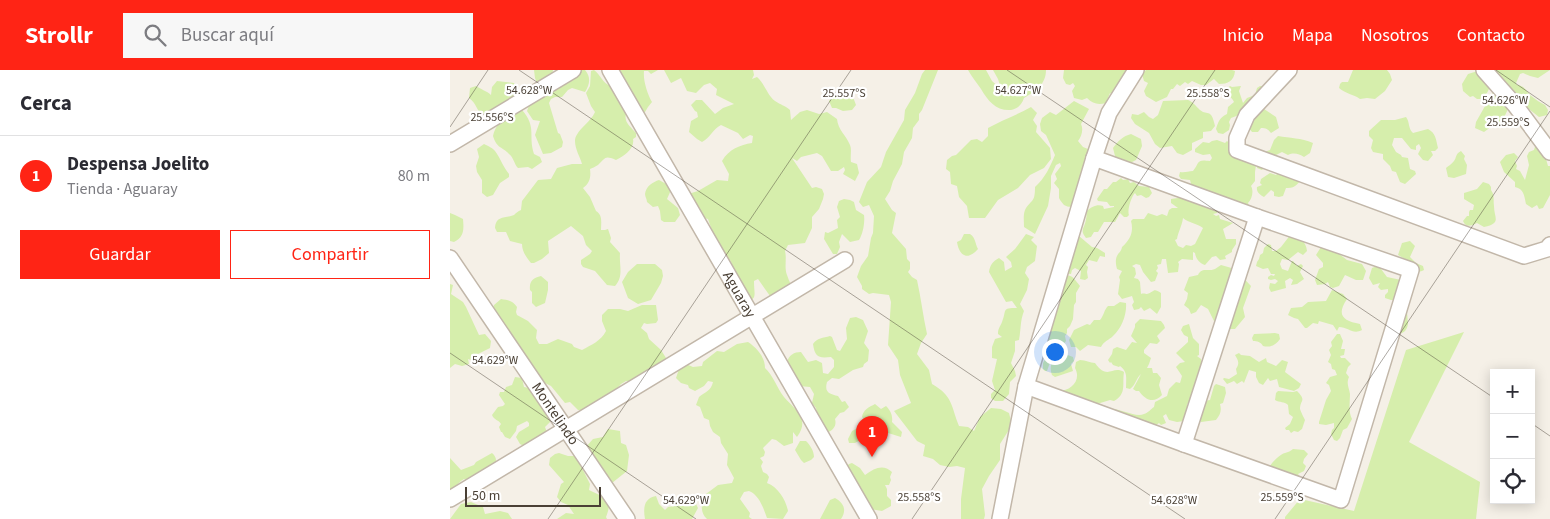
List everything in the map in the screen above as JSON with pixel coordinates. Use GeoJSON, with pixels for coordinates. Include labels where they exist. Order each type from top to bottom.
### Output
{"type":"FeatureCollection","features":[{"type":"Feature","properties":{"kind":"street"},"geometry":{"type":"LineString","coordinates":[[450,144],[573,70]]}},
{"type":"Feature","properties":{"kind":"street","name":"Aguaray"},"geometry":{"type":"LineString","coordinates":[[610,70],[869,519]]}},
{"type":"Feature","properties":{"kind":"street"},"geometry":{"type":"LineString","coordinates":[[1000,519],[1026,386],[1094,158],[1109,113],[1136,70]]}},
{"type":"Feature","properties":{"kind":"street"},"geometry":{"type":"LineString","coordinates":[[1288,70],[1247,114],[1237,138],[1237,150],[1524,256],[1547,249],[1550,245]]}},
{"type":"Feature","properties":{"kind":"street"},"geometry":{"type":"LineString","coordinates":[[1484,70],[1515,105],[1550,152]]}},
{"type":"Feature","properties":{"kind":"street"},"geometry":{"type":"LineString","coordinates":[[1026,386],[1341,500],[1411,270],[1094,158]]}},
{"type":"Feature","properties":{"kind":"street"},"geometry":{"type":"LineString","coordinates":[[1184,444],[1257,217]]}},
{"type":"Feature","properties":{"kind":"street","name":"Montelindo"},"geometry":{"type":"LineString","coordinates":[[450,258],[626,519]]}},
{"type":"Feature","properties":{"kind":"street"},"geometry":{"type":"LineString","coordinates":[[450,499],[845,260]]}},
{"type":"Feature","properties":{"kind":"green space"},"geometry":{"type":"Polygon","coordinates":[[[534,70],[553,70],[552,76],[585,70],[589,78],[585,92],[572,88],[562,97],[551,99],[549,103],[558,133],[563,142],[562,147],[551,153],[543,154],[535,135],[540,121],[533,120],[527,111],[537,83],[534,70]]]}},
{"type":"Feature","properties":{"kind":"green space"},"geometry":{"type":"Polygon","coordinates":[[[594,70],[611,86],[610,70],[658,70],[651,74],[648,71],[644,71],[648,95],[652,102],[645,112],[638,116],[627,112],[628,124],[636,133],[631,149],[616,160],[606,158],[590,169],[590,180],[583,188],[600,215],[601,230],[608,229],[611,238],[610,242],[620,253],[620,275],[615,286],[607,285],[595,271],[583,267],[581,260],[592,251],[586,245],[583,236],[571,226],[548,241],[549,253],[534,263],[531,263],[526,256],[522,244],[510,241],[506,232],[497,232],[495,228],[499,219],[514,215],[521,210],[522,201],[538,180],[551,179],[557,168],[572,164],[582,164],[575,141],[578,134],[595,112],[586,93],[590,86],[591,71],[594,70]]]}},
{"type":"Feature","properties":{"kind":"green space"},"geometry":{"type":"Polygon","coordinates":[[[664,70],[753,70],[754,75],[752,79],[757,77],[772,99],[790,110],[791,120],[800,112],[807,110],[819,114],[827,112],[837,119],[850,145],[851,162],[857,164],[859,173],[855,181],[843,174],[844,167],[838,171],[831,171],[822,156],[817,153],[801,157],[797,161],[792,158],[812,188],[822,189],[824,194],[819,209],[812,217],[812,228],[805,243],[788,245],[785,251],[786,272],[796,294],[778,303],[770,296],[758,279],[754,281],[755,294],[753,299],[740,305],[733,299],[731,293],[732,264],[720,247],[708,219],[704,218],[685,195],[698,191],[717,180],[728,181],[729,174],[722,161],[735,148],[752,143],[753,136],[750,135],[743,139],[738,133],[721,125],[702,142],[697,139],[689,132],[691,121],[698,117],[697,112],[691,105],[696,100],[702,100],[715,114],[723,108],[734,104],[716,95],[717,89],[710,83],[704,85],[696,93],[687,91],[681,78],[671,83],[664,70]]]}},
{"type":"Feature","properties":{"kind":"green space"},"geometry":{"type":"Polygon","coordinates":[[[925,70],[938,70],[919,114],[919,120],[913,128],[912,138],[904,152],[902,164],[885,199],[896,213],[892,233],[906,249],[907,259],[910,262],[908,272],[917,280],[927,334],[917,354],[929,370],[932,384],[948,397],[959,426],[968,427],[974,431],[980,417],[991,408],[1001,409],[1009,413],[1012,425],[1000,444],[1000,460],[982,489],[984,519],[961,519],[961,499],[965,468],[940,465],[933,459],[923,456],[925,445],[917,441],[894,411],[911,403],[900,375],[898,360],[888,345],[891,302],[889,295],[869,294],[862,289],[857,277],[861,266],[868,256],[873,233],[874,216],[869,205],[863,207],[859,202],[867,182],[881,167],[886,152],[904,120],[905,110],[925,70]]]}},
{"type":"Feature","properties":{"kind":"green space"},"geometry":{"type":"Polygon","coordinates":[[[968,70],[986,70],[992,81],[1001,89],[993,70],[1046,70],[1046,75],[1040,87],[1024,98],[1018,107],[1006,110],[993,104],[968,70]]]}},
{"type":"Feature","properties":{"kind":"green space"},"geometry":{"type":"Polygon","coordinates":[[[1064,70],[1131,70],[1114,96],[1110,93],[1106,103],[1096,104],[1087,98],[1082,100],[1074,98],[1072,91],[1075,86],[1073,83],[1070,85],[1066,84],[1063,78],[1064,70]]]}},
{"type":"Feature","properties":{"kind":"green space"},"geometry":{"type":"Polygon","coordinates":[[[1146,70],[1235,71],[1232,80],[1225,83],[1219,84],[1214,79],[1206,85],[1192,81],[1188,84],[1185,82],[1180,86],[1177,84],[1171,89],[1167,97],[1156,102],[1146,96],[1144,91],[1148,83],[1144,81],[1142,74],[1146,70]]]}},
{"type":"Feature","properties":{"kind":"green space"},"geometry":{"type":"Polygon","coordinates":[[[1353,70],[1387,70],[1392,80],[1385,91],[1375,99],[1360,99],[1339,88],[1342,82],[1348,82],[1353,70]]]}},
{"type":"Feature","properties":{"kind":"green space"},"geometry":{"type":"Polygon","coordinates":[[[1481,70],[1550,70],[1538,78],[1523,73],[1520,74],[1516,83],[1545,105],[1548,110],[1547,115],[1539,117],[1525,106],[1515,113],[1508,109],[1501,124],[1495,124],[1484,132],[1475,128],[1476,122],[1494,88],[1491,85],[1482,99],[1477,99],[1473,96],[1470,97],[1463,91],[1462,84],[1468,74],[1481,70]]]}},
{"type":"Feature","properties":{"kind":"green space"},"geometry":{"type":"Polygon","coordinates":[[[497,81],[514,83],[519,99],[482,116],[469,98],[470,88],[476,86],[491,95],[492,87],[497,81]]]}},
{"type":"Feature","properties":{"kind":"green space"},"geometry":{"type":"Polygon","coordinates":[[[1230,86],[1241,86],[1239,91],[1243,103],[1247,98],[1255,95],[1257,88],[1260,86],[1275,88],[1276,95],[1265,105],[1264,109],[1276,117],[1279,128],[1271,133],[1263,128],[1258,132],[1252,132],[1239,115],[1231,118],[1229,130],[1223,134],[1218,133],[1216,129],[1219,122],[1227,114],[1228,107],[1234,102],[1225,90],[1230,86]]]}},
{"type":"Feature","properties":{"kind":"green space"},"geometry":{"type":"Polygon","coordinates":[[[843,93],[853,97],[856,105],[852,110],[843,111],[832,108],[829,101],[834,95],[843,93]]]}},
{"type":"Feature","properties":{"kind":"green space"},"geometry":{"type":"Polygon","coordinates":[[[1188,100],[1201,111],[1210,114],[1215,126],[1211,131],[1203,132],[1203,138],[1192,143],[1192,150],[1183,155],[1177,153],[1172,146],[1160,148],[1155,144],[1149,133],[1135,124],[1131,118],[1132,114],[1138,115],[1144,112],[1153,119],[1158,115],[1163,101],[1188,100]]]}},
{"type":"Feature","properties":{"kind":"green space"},"geometry":{"type":"Polygon","coordinates":[[[1074,101],[1089,109],[1081,124],[1082,131],[1078,141],[1092,154],[1092,165],[1097,176],[1085,198],[1075,206],[1070,207],[1060,201],[1059,189],[1054,183],[1057,179],[1055,174],[1061,166],[1060,163],[1056,165],[1051,176],[1048,206],[1035,234],[1024,227],[1024,212],[1033,199],[1035,187],[1049,168],[1055,155],[1046,135],[1041,131],[1040,124],[1042,118],[1050,112],[1056,115],[1074,101]]]}},
{"type":"Feature","properties":{"kind":"green space"},"geometry":{"type":"Polygon","coordinates":[[[1031,107],[1037,113],[1033,120],[1037,126],[1036,132],[1050,148],[1051,159],[1044,168],[1030,175],[1018,188],[998,200],[985,218],[969,218],[967,206],[959,197],[957,186],[951,184],[950,172],[946,169],[947,160],[956,155],[971,140],[977,139],[982,142],[988,136],[988,128],[1031,107]]]}},
{"type":"Feature","properties":{"kind":"green space"},"geometry":{"type":"Polygon","coordinates":[[[522,110],[527,116],[531,126],[534,154],[540,157],[542,162],[532,169],[528,167],[518,168],[511,156],[496,143],[493,136],[499,123],[522,110]]]}},
{"type":"Feature","properties":{"kind":"green space"},"geometry":{"type":"Polygon","coordinates":[[[1406,117],[1410,130],[1413,133],[1428,129],[1433,133],[1438,148],[1435,151],[1431,151],[1433,155],[1428,161],[1423,160],[1418,154],[1421,148],[1419,144],[1416,146],[1416,150],[1411,149],[1402,138],[1394,138],[1392,145],[1396,152],[1402,157],[1408,158],[1410,169],[1415,171],[1416,174],[1405,184],[1400,182],[1396,172],[1392,171],[1383,159],[1383,154],[1373,152],[1371,148],[1373,140],[1369,136],[1369,131],[1381,120],[1395,120],[1406,117]]]}},
{"type":"Feature","properties":{"kind":"green space"},"geometry":{"type":"Polygon","coordinates":[[[1131,134],[1141,139],[1142,146],[1136,160],[1130,163],[1120,161],[1115,156],[1113,148],[1121,139],[1131,134]]]}},
{"type":"Feature","properties":{"kind":"green space"},"geometry":{"type":"Polygon","coordinates":[[[1278,136],[1313,143],[1310,153],[1304,157],[1296,154],[1288,155],[1282,152],[1276,155],[1262,170],[1257,168],[1261,157],[1270,150],[1278,136]]]}},
{"type":"Feature","properties":{"kind":"green space"},"geometry":{"type":"Polygon","coordinates":[[[1217,140],[1225,143],[1227,141],[1256,165],[1255,181],[1251,186],[1252,193],[1248,203],[1249,206],[1217,208],[1217,213],[1213,214],[1219,215],[1220,219],[1233,223],[1223,229],[1226,239],[1236,239],[1236,244],[1232,252],[1225,256],[1226,259],[1220,260],[1216,256],[1212,257],[1205,265],[1198,260],[1193,252],[1193,260],[1182,259],[1178,262],[1178,272],[1168,273],[1166,259],[1162,259],[1161,264],[1157,265],[1156,271],[1158,273],[1155,281],[1151,282],[1140,265],[1132,266],[1135,268],[1136,274],[1134,278],[1140,282],[1141,294],[1147,294],[1155,290],[1161,293],[1161,307],[1157,314],[1150,308],[1144,311],[1141,307],[1134,310],[1132,296],[1122,299],[1118,294],[1119,277],[1122,271],[1117,269],[1116,262],[1122,247],[1131,236],[1131,221],[1133,219],[1144,219],[1148,213],[1157,216],[1162,214],[1167,216],[1169,210],[1178,208],[1171,203],[1171,199],[1193,191],[1190,180],[1181,179],[1179,176],[1180,172],[1193,171],[1202,160],[1210,161],[1212,158],[1210,154],[1203,155],[1195,152],[1195,149],[1203,142],[1209,143],[1217,140]],[[1183,218],[1177,239],[1175,240],[1178,246],[1183,248],[1186,245],[1191,246],[1195,244],[1203,228],[1183,218]]]}},
{"type":"Feature","properties":{"kind":"green space"},"geometry":{"type":"Polygon","coordinates":[[[1537,140],[1550,151],[1546,159],[1548,166],[1550,166],[1550,195],[1543,208],[1539,209],[1537,205],[1532,208],[1526,204],[1522,191],[1515,187],[1515,182],[1504,172],[1500,162],[1506,155],[1514,153],[1518,157],[1515,161],[1516,169],[1520,171],[1525,180],[1529,165],[1527,156],[1529,152],[1534,150],[1537,140]]]}},
{"type":"Feature","properties":{"kind":"green space"},"geometry":{"type":"Polygon","coordinates":[[[484,144],[494,150],[509,174],[509,177],[500,183],[493,195],[487,197],[482,193],[482,180],[476,166],[479,157],[477,149],[484,144]]]}},
{"type":"Feature","properties":{"kind":"green space"},"geometry":{"type":"Polygon","coordinates":[[[1461,151],[1465,156],[1464,159],[1467,165],[1466,174],[1454,178],[1448,177],[1446,168],[1461,151]]]}},
{"type":"Feature","properties":{"kind":"green space"},"geometry":{"type":"Polygon","coordinates":[[[1270,173],[1303,176],[1294,186],[1286,188],[1283,196],[1274,196],[1274,192],[1271,190],[1264,197],[1258,192],[1257,187],[1262,185],[1260,183],[1261,179],[1270,173]]]}},
{"type":"Feature","properties":{"kind":"green space"},"geometry":{"type":"Polygon","coordinates":[[[1121,178],[1123,180],[1128,179],[1130,183],[1134,182],[1139,186],[1149,187],[1152,193],[1146,198],[1141,195],[1137,196],[1135,193],[1127,217],[1120,213],[1115,222],[1104,222],[1098,232],[1094,232],[1091,237],[1086,238],[1083,231],[1087,211],[1092,207],[1101,205],[1104,209],[1114,207],[1110,206],[1107,202],[1098,201],[1097,199],[1104,189],[1107,189],[1113,182],[1121,178]]]}},
{"type":"Feature","properties":{"kind":"green space"},"geometry":{"type":"Polygon","coordinates":[[[659,180],[668,185],[671,190],[667,199],[678,208],[680,215],[675,222],[664,222],[661,220],[658,206],[653,207],[647,202],[645,194],[648,187],[659,180]]]}},
{"type":"Feature","properties":{"kind":"green space"},"geometry":{"type":"Polygon","coordinates":[[[1483,182],[1491,187],[1496,220],[1493,224],[1484,227],[1477,223],[1467,226],[1463,221],[1469,216],[1469,212],[1473,210],[1474,205],[1464,199],[1464,193],[1477,189],[1483,182]]]}},
{"type":"Feature","properties":{"kind":"green space"},"geometry":{"type":"Polygon","coordinates":[[[844,199],[854,202],[856,210],[864,215],[862,235],[859,240],[850,242],[842,234],[837,254],[833,254],[824,239],[825,232],[828,233],[838,228],[837,220],[840,217],[837,207],[839,201],[844,199]]]}},
{"type":"Feature","properties":{"kind":"green space"},"geometry":{"type":"Polygon","coordinates":[[[450,213],[463,219],[463,233],[454,242],[450,241],[450,213]]]}},
{"type":"Feature","properties":{"kind":"green space"},"geometry":{"type":"Polygon","coordinates":[[[964,234],[972,236],[978,249],[967,256],[962,254],[957,242],[961,240],[964,234]]]}},
{"type":"Feature","properties":{"kind":"green space"},"geometry":{"type":"Polygon","coordinates":[[[1026,234],[1034,237],[1031,240],[1037,246],[1035,261],[1027,267],[1025,273],[1029,279],[1027,290],[1020,304],[1024,311],[1019,340],[1015,341],[1015,351],[1011,363],[1016,376],[1010,382],[1009,394],[1003,401],[995,401],[991,398],[991,394],[995,390],[992,381],[997,359],[992,358],[992,347],[995,339],[1002,337],[998,332],[1005,311],[1009,308],[1017,308],[1012,301],[1006,302],[989,272],[992,264],[999,258],[1004,262],[1005,271],[1012,267],[1011,262],[1006,257],[1015,249],[1026,234]]]}},
{"type":"Feature","properties":{"kind":"green space"},"geometry":{"type":"Polygon","coordinates":[[[1291,234],[1302,240],[1307,251],[1303,255],[1298,252],[1288,260],[1282,259],[1280,264],[1282,269],[1288,271],[1292,261],[1297,266],[1301,264],[1303,266],[1300,272],[1304,279],[1297,284],[1291,285],[1293,280],[1290,278],[1285,281],[1286,288],[1271,292],[1269,288],[1270,283],[1275,284],[1278,281],[1268,279],[1268,277],[1275,274],[1271,274],[1268,268],[1263,269],[1256,266],[1257,262],[1268,244],[1271,245],[1272,251],[1276,251],[1291,234]]]}},
{"type":"Feature","properties":{"kind":"green space"},"geometry":{"type":"Polygon","coordinates":[[[1079,236],[1092,247],[1105,253],[1105,257],[1100,256],[1097,262],[1089,260],[1086,265],[1088,267],[1088,278],[1085,280],[1080,279],[1081,271],[1075,268],[1071,274],[1064,273],[1075,237],[1079,236]]]}},
{"type":"Feature","properties":{"kind":"green space"},"geometry":{"type":"Polygon","coordinates":[[[1410,241],[1415,246],[1410,257],[1416,263],[1423,266],[1424,270],[1416,271],[1411,268],[1405,259],[1398,255],[1402,243],[1410,241]]]}},
{"type":"Feature","properties":{"kind":"green space"},"geometry":{"type":"Polygon","coordinates":[[[1321,247],[1330,247],[1347,260],[1362,264],[1366,271],[1363,280],[1356,280],[1345,275],[1339,286],[1330,287],[1328,282],[1317,285],[1315,280],[1319,269],[1323,267],[1323,263],[1316,255],[1321,247]]]}},
{"type":"Feature","properties":{"kind":"green space"},"geometry":{"type":"Polygon","coordinates":[[[637,264],[655,264],[662,270],[663,276],[651,300],[638,304],[628,298],[622,282],[628,272],[637,264]]]}},
{"type":"Feature","properties":{"kind":"green space"},"geometry":{"type":"Polygon","coordinates":[[[1221,265],[1235,269],[1251,286],[1243,308],[1245,317],[1235,329],[1224,329],[1219,322],[1215,323],[1208,309],[1201,305],[1196,312],[1191,314],[1184,305],[1188,293],[1184,290],[1189,277],[1198,275],[1203,270],[1215,269],[1221,265]]]}},
{"type":"Feature","properties":{"kind":"green space"},"geometry":{"type":"Polygon","coordinates":[[[1377,266],[1387,277],[1401,280],[1412,293],[1412,297],[1406,300],[1408,326],[1401,334],[1399,334],[1396,300],[1385,298],[1388,289],[1381,290],[1378,287],[1380,283],[1373,285],[1369,278],[1372,268],[1377,266]]]}},
{"type":"Feature","properties":{"kind":"green space"},"geometry":{"type":"Polygon","coordinates":[[[1066,275],[1073,277],[1080,286],[1076,293],[1073,319],[1065,336],[1064,352],[1053,354],[1047,371],[1045,371],[1043,363],[1047,356],[1041,356],[1053,323],[1051,320],[1066,275]]]}},
{"type":"Feature","properties":{"kind":"green space"},"geometry":{"type":"Polygon","coordinates":[[[541,276],[548,282],[548,290],[545,303],[536,307],[532,303],[530,284],[534,279],[541,276]]]}},
{"type":"Feature","properties":{"kind":"green space"},"geometry":{"type":"Polygon","coordinates":[[[450,284],[453,285],[451,294],[463,302],[479,335],[485,334],[491,341],[490,348],[478,354],[476,362],[468,359],[469,364],[462,366],[455,364],[450,368],[450,284]]]}},
{"type":"Feature","properties":{"kind":"green space"},"geometry":{"type":"Polygon","coordinates":[[[1332,290],[1343,294],[1347,299],[1342,309],[1343,316],[1349,321],[1360,324],[1362,330],[1356,332],[1339,327],[1337,331],[1333,325],[1319,321],[1318,324],[1313,323],[1305,328],[1298,319],[1288,315],[1291,308],[1302,307],[1308,302],[1326,301],[1332,290]]]}},
{"type":"Feature","properties":{"kind":"green space"},"geometry":{"type":"Polygon","coordinates":[[[501,299],[514,303],[517,307],[517,315],[528,321],[537,330],[536,338],[539,344],[547,344],[558,339],[582,350],[596,342],[606,331],[602,315],[608,309],[628,311],[642,305],[656,305],[658,320],[656,323],[644,323],[641,328],[661,350],[666,358],[665,362],[631,381],[621,384],[612,394],[586,411],[578,410],[570,402],[565,403],[551,386],[541,381],[493,309],[494,305],[501,299]]]}},
{"type":"Feature","properties":{"kind":"green space"},"geometry":{"type":"Polygon","coordinates":[[[1120,302],[1126,303],[1126,312],[1121,325],[1113,336],[1101,347],[1088,345],[1080,351],[1076,347],[1071,347],[1069,340],[1074,330],[1087,324],[1090,325],[1094,320],[1100,320],[1108,306],[1114,306],[1120,302]]]}},
{"type":"Feature","properties":{"kind":"green space"},"geometry":{"type":"Polygon","coordinates":[[[856,317],[863,320],[868,331],[864,343],[869,350],[868,361],[863,367],[853,370],[839,379],[832,378],[827,382],[827,391],[832,395],[838,396],[842,402],[845,401],[849,407],[840,413],[835,419],[834,428],[827,433],[812,403],[814,394],[810,387],[799,386],[796,376],[794,376],[787,362],[792,354],[801,352],[808,362],[816,360],[822,363],[823,373],[828,374],[834,367],[834,360],[831,357],[816,355],[813,344],[818,339],[830,336],[837,350],[840,351],[847,339],[846,328],[850,318],[856,317]]]}},
{"type":"Feature","properties":{"kind":"green space"},"geometry":{"type":"Polygon","coordinates":[[[1140,319],[1161,321],[1165,328],[1157,336],[1160,341],[1157,344],[1150,343],[1144,350],[1144,353],[1151,358],[1147,368],[1152,368],[1153,373],[1157,373],[1161,378],[1159,385],[1162,395],[1153,400],[1147,399],[1139,391],[1133,389],[1141,374],[1130,389],[1126,388],[1124,371],[1120,366],[1113,365],[1108,360],[1113,349],[1117,347],[1126,350],[1132,342],[1137,343],[1131,336],[1135,324],[1140,319]]]}},
{"type":"Feature","properties":{"kind":"green space"},"geometry":{"type":"Polygon","coordinates":[[[1189,324],[1193,338],[1199,344],[1199,355],[1197,356],[1201,359],[1202,364],[1193,401],[1187,404],[1189,409],[1184,421],[1169,420],[1166,414],[1163,416],[1166,423],[1161,425],[1159,423],[1155,426],[1107,418],[1112,409],[1141,415],[1154,407],[1155,402],[1167,396],[1169,389],[1176,382],[1180,383],[1182,376],[1176,367],[1180,363],[1185,362],[1176,353],[1188,342],[1188,337],[1181,330],[1183,326],[1189,324]]]}},
{"type":"Feature","properties":{"kind":"green space"},"geometry":{"type":"Polygon","coordinates":[[[1464,332],[1409,442],[1480,482],[1476,519],[1285,519],[1300,499],[1354,511],[1406,350],[1464,332]]]}},
{"type":"Feature","properties":{"kind":"green space"},"geometry":{"type":"Polygon","coordinates":[[[1254,334],[1279,334],[1280,339],[1275,344],[1266,347],[1259,342],[1253,341],[1252,338],[1254,334]]]}},
{"type":"Feature","properties":{"kind":"green space"},"geometry":{"type":"Polygon","coordinates":[[[1337,334],[1340,334],[1343,341],[1341,349],[1345,349],[1344,355],[1340,356],[1351,364],[1346,373],[1349,377],[1352,419],[1337,441],[1334,440],[1331,434],[1334,423],[1326,425],[1319,424],[1319,422],[1331,391],[1326,383],[1330,377],[1337,375],[1328,362],[1331,355],[1329,350],[1332,346],[1331,342],[1337,334]]]}},
{"type":"Feature","properties":{"kind":"green space"},"geometry":{"type":"Polygon","coordinates":[[[748,342],[760,353],[764,360],[765,368],[784,397],[800,414],[802,419],[801,430],[797,437],[793,432],[793,443],[784,446],[772,439],[763,448],[764,456],[760,458],[763,462],[761,466],[763,472],[769,477],[767,483],[781,494],[788,511],[783,519],[767,518],[758,498],[749,491],[744,492],[740,499],[750,513],[749,517],[752,519],[707,519],[702,512],[702,497],[718,485],[732,483],[734,478],[727,465],[728,454],[721,443],[720,437],[713,432],[709,420],[704,418],[700,407],[696,405],[699,397],[709,389],[713,382],[708,381],[704,386],[695,391],[676,378],[683,364],[693,367],[702,366],[703,362],[717,351],[724,352],[737,344],[748,342]]]}},
{"type":"Feature","properties":{"kind":"green space"},"geometry":{"type":"Polygon","coordinates":[[[1239,353],[1250,356],[1259,362],[1266,358],[1267,362],[1276,366],[1282,360],[1288,362],[1285,372],[1301,384],[1299,388],[1294,391],[1279,387],[1277,379],[1270,381],[1268,378],[1263,385],[1259,383],[1256,372],[1249,370],[1244,383],[1242,381],[1237,384],[1234,381],[1227,384],[1224,378],[1229,379],[1237,374],[1238,362],[1235,355],[1239,353]]]}},
{"type":"Feature","properties":{"kind":"green space"},"geometry":{"type":"Polygon","coordinates":[[[1065,354],[1073,357],[1074,361],[1071,364],[1073,371],[1055,377],[1052,375],[1051,364],[1055,359],[1065,354]]]}},
{"type":"Feature","properties":{"kind":"green space"},"geometry":{"type":"Polygon","coordinates":[[[1080,360],[1095,363],[1103,371],[1120,370],[1124,372],[1121,395],[1114,401],[1110,400],[1097,404],[1092,416],[1083,415],[1070,409],[1057,391],[1066,390],[1074,385],[1077,377],[1076,362],[1080,360]]]}},
{"type":"Feature","properties":{"kind":"green space"},"geometry":{"type":"Polygon","coordinates":[[[515,377],[522,378],[524,387],[529,388],[532,394],[541,394],[551,418],[545,427],[548,435],[526,447],[520,444],[516,437],[519,432],[529,426],[527,421],[517,426],[510,439],[501,432],[499,427],[501,424],[492,415],[498,407],[505,404],[499,395],[500,392],[504,392],[506,387],[512,385],[515,377]]]}},
{"type":"Feature","properties":{"kind":"green space"},"geometry":{"type":"Polygon","coordinates":[[[1216,384],[1225,387],[1226,393],[1223,403],[1220,404],[1220,415],[1216,420],[1201,422],[1197,417],[1204,401],[1210,400],[1216,384]]]}},
{"type":"Feature","properties":{"kind":"green space"},"geometry":{"type":"Polygon","coordinates":[[[1278,391],[1297,391],[1302,397],[1300,409],[1305,420],[1302,429],[1298,432],[1294,431],[1291,433],[1285,428],[1290,424],[1293,417],[1289,414],[1288,405],[1275,400],[1278,391]]]}},
{"type":"Feature","properties":{"kind":"green space"},"geometry":{"type":"Polygon","coordinates":[[[875,404],[881,409],[886,406],[889,409],[892,415],[892,422],[902,432],[901,437],[888,433],[863,444],[860,440],[855,443],[849,443],[848,439],[852,431],[864,425],[865,420],[862,417],[864,412],[875,404]]]}},
{"type":"Feature","properties":{"kind":"green space"},"geometry":{"type":"Polygon","coordinates":[[[608,429],[620,431],[621,443],[626,445],[629,455],[627,471],[612,483],[606,483],[585,448],[593,439],[603,437],[608,429]]]}},
{"type":"Feature","properties":{"kind":"green space"},"geometry":{"type":"Polygon","coordinates":[[[800,441],[806,441],[812,448],[814,455],[811,460],[804,463],[795,450],[800,441]]]}},
{"type":"Feature","properties":{"kind":"green space"},"geometry":{"type":"Polygon","coordinates":[[[1293,449],[1304,450],[1308,454],[1303,463],[1306,466],[1304,471],[1298,474],[1301,482],[1269,468],[1278,457],[1293,449]]]}},
{"type":"Feature","properties":{"kind":"green space"},"geometry":{"type":"Polygon","coordinates":[[[492,453],[496,462],[491,470],[475,484],[464,479],[461,481],[455,488],[450,500],[450,458],[461,470],[474,465],[492,453]]]}},
{"type":"Feature","properties":{"kind":"green space"},"geometry":{"type":"Polygon","coordinates":[[[559,453],[576,456],[590,484],[589,490],[603,497],[608,502],[607,519],[557,519],[566,513],[574,514],[568,505],[561,502],[557,497],[561,484],[564,482],[549,465],[550,458],[559,453]]]}},
{"type":"Feature","properties":{"kind":"green space"},"geometry":{"type":"Polygon","coordinates":[[[852,463],[860,468],[865,475],[879,468],[885,468],[892,472],[889,485],[885,485],[887,496],[891,500],[891,506],[882,511],[870,509],[847,466],[852,463]]]}},
{"type":"Feature","properties":{"kind":"green space"},"geometry":{"type":"Polygon","coordinates":[[[656,496],[659,504],[665,510],[668,507],[675,506],[679,500],[685,497],[689,503],[696,504],[698,508],[692,519],[645,519],[645,504],[649,499],[656,496]]]}},
{"type":"Feature","properties":{"kind":"green space"},"geometry":{"type":"Polygon","coordinates":[[[835,498],[844,507],[841,519],[820,519],[830,500],[835,498]]]}},
{"type":"Feature","properties":{"kind":"green space"},"geometry":{"type":"Polygon","coordinates":[[[471,502],[483,507],[485,514],[500,511],[508,513],[512,519],[450,519],[461,504],[471,502]]]}},
{"type":"Feature","properties":{"kind":"place","name":"Despensa Joelito"},"geometry":{"type":"Point","coordinates":[872,457]}}]}
